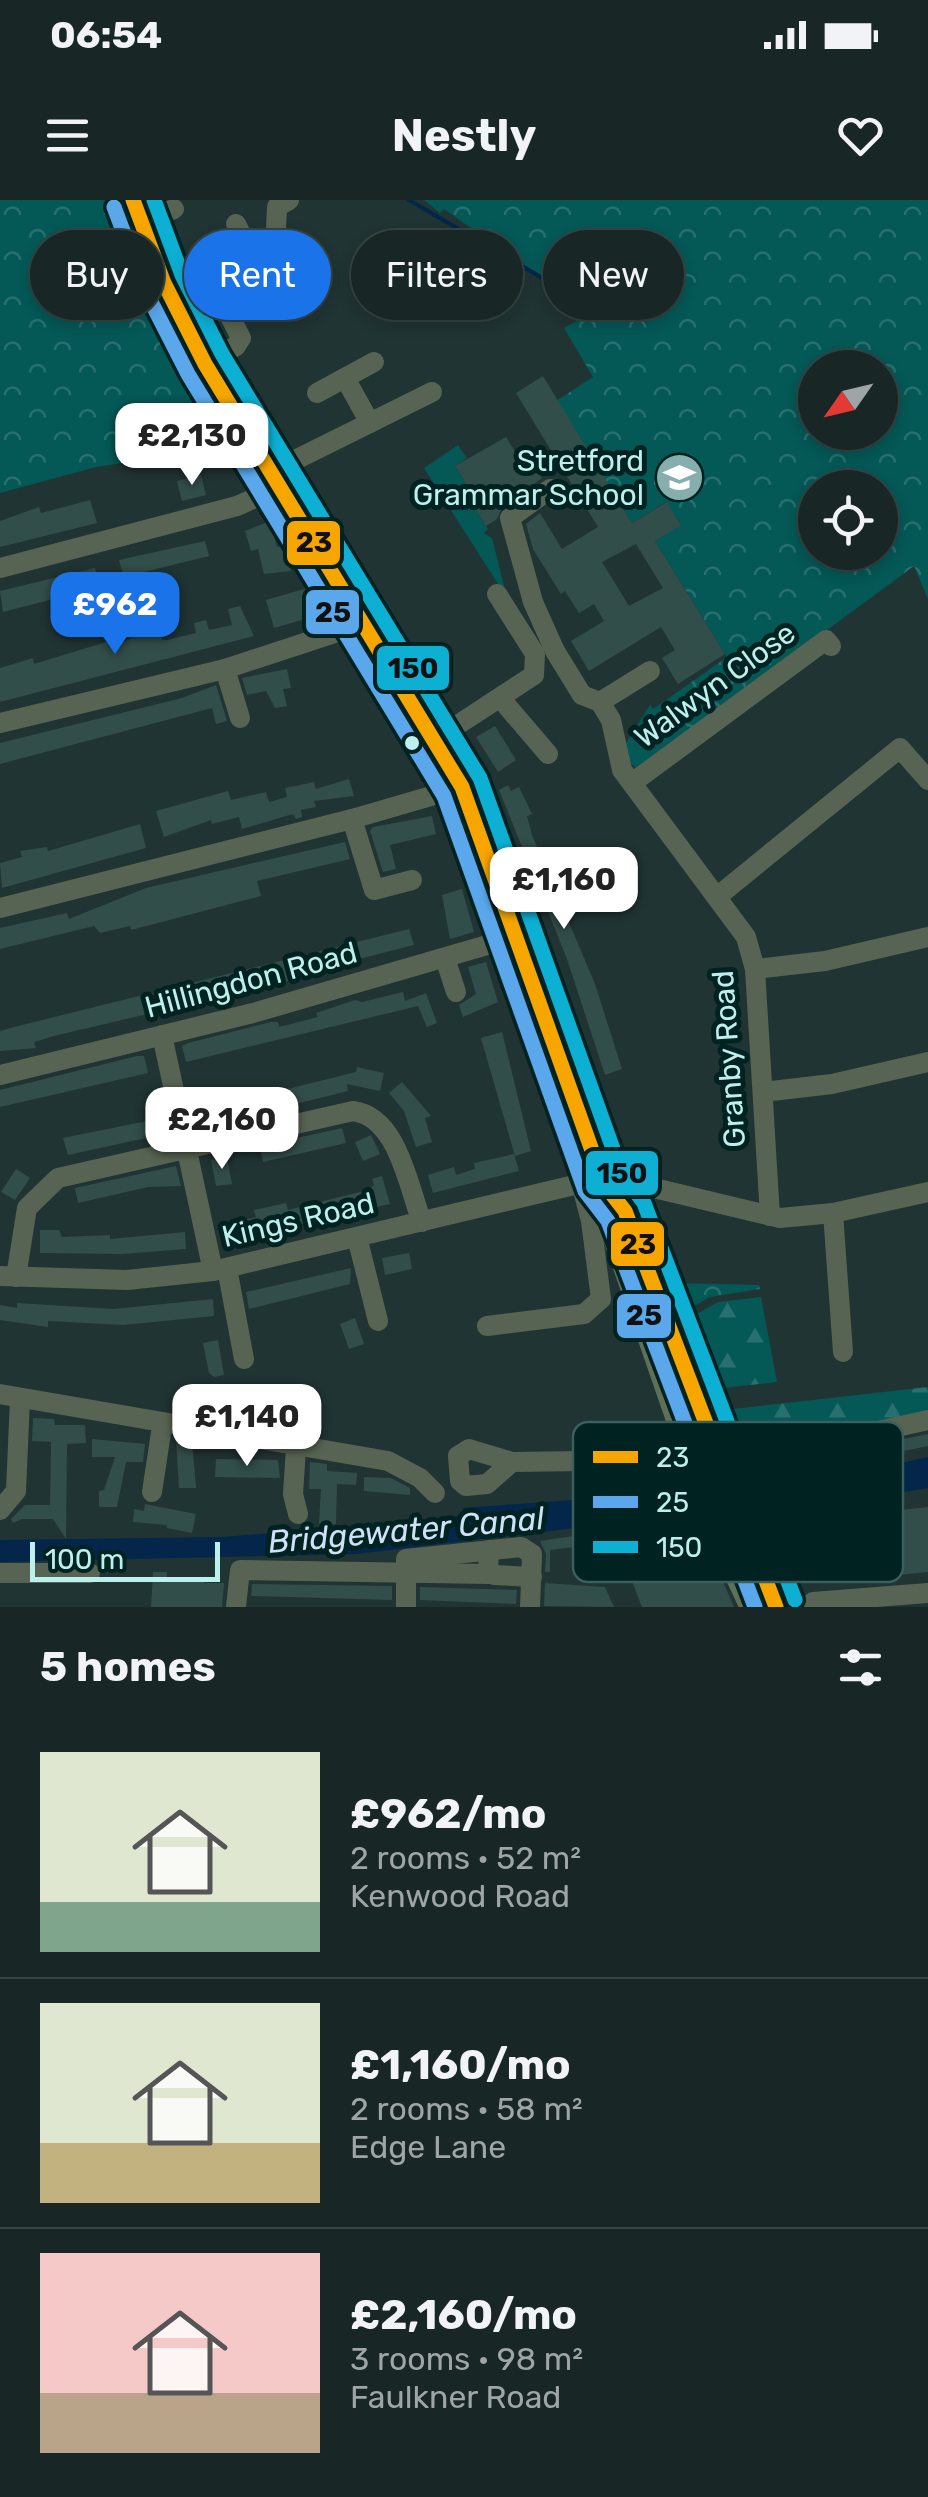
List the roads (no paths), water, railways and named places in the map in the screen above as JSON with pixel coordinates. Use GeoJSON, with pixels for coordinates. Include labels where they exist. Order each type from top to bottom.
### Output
{"type":"FeatureCollection","features":[{"type":"Feature","properties":{"kind":"highway"},"geometry":{"type":"LineString","coordinates":[[136,211],[175,306],[205,364],[462,787],[516,937],[592,1183],[625,1212],[697,1422]]}},
{"type":"Feature","properties":{"kind":"highway"},"geometry":{"type":"LineString","coordinates":[[742,1582],[754,1607]]}},
{"type":"Feature","properties":{"kind":"highway"},"geometry":{"type":"LineString","coordinates":[[767,1582],[776,1607]]}},
{"type":"Feature","properties":{"kind":"highway"},"geometry":{"type":"LineString","coordinates":[[775,1582],[784,1607]]}},
{"type":"Feature","properties":{"kind":"street"},"geometry":{"type":"LineString","coordinates":[[271,230],[277,207],[289,200]]}},
{"type":"Feature","properties":{"kind":"street"},"geometry":{"type":"LineString","coordinates":[[136,211],[179,208]]}},
{"type":"Feature","properties":{"kind":"street"},"geometry":{"type":"LineString","coordinates":[[236,224],[243,230]]}},
{"type":"Feature","properties":{"kind":"street"},"geometry":{"type":"LineString","coordinates":[[175,306],[184,302]]}},
{"type":"Feature","properties":{"kind":"street"},"geometry":{"type":"LineString","coordinates":[[205,364],[236,346],[241,338],[231,320]]}},
{"type":"Feature","properties":{"kind":"street"},"geometry":{"type":"LineString","coordinates":[[317,393],[374,362]]}},
{"type":"Feature","properties":{"kind":"street"},"geometry":{"type":"LineString","coordinates":[[345,378],[370,423]]}},
{"type":"Feature","properties":{"kind":"street"},"geometry":{"type":"LineString","coordinates":[[0,568],[237,506],[370,423],[432,392]]}},
{"type":"Feature","properties":{"kind":"street"},"geometry":{"type":"LineString","coordinates":[[550,490],[512,513],[511,524],[527,588],[555,651],[582,694],[600,702],[650,671]]}},
{"type":"Feature","properties":{"kind":"street"},"geometry":{"type":"LineString","coordinates":[[433,741],[534,675],[534,654],[497,594]]}},
{"type":"Feature","properties":{"kind":"street"},"geometry":{"type":"LineString","coordinates":[[0,723],[225,669],[362,624]]}},
{"type":"Feature","properties":{"kind":"street","name":"Walwyn Close"},"geometry":{"type":"LineString","coordinates":[[632,784],[826,640],[832,646]]}},
{"type":"Feature","properties":{"kind":"street"},"geometry":{"type":"LineString","coordinates":[[225,669],[240,718]]}},
{"type":"Feature","properties":{"kind":"street"},"geometry":{"type":"LineString","coordinates":[[501,699],[548,754]]}},
{"type":"Feature","properties":{"kind":"street","name":"Granby Road"},"geometry":{"type":"LineString","coordinates":[[600,702],[611,720],[622,770],[746,938],[755,969],[770,1216]]}},
{"type":"Feature","properties":{"kind":"street"},"geometry":{"type":"LineString","coordinates":[[718,896],[900,748],[928,780]]}},
{"type":"Feature","properties":{"kind":"street"},"geometry":{"type":"LineString","coordinates":[[0,908],[201,847],[352,819],[462,787]]}},
{"type":"Feature","properties":{"kind":"street"},"geometry":{"type":"LineString","coordinates":[[352,819],[374,890],[412,880]]}},
{"type":"Feature","properties":{"kind":"street","name":"Hillingdon Road"},"geometry":{"type":"LineString","coordinates":[[0,1075],[162,1035],[516,937]]}},
{"type":"Feature","properties":{"kind":"street"},"geometry":{"type":"LineString","coordinates":[[755,969],[825,961],[928,937]]}},
{"type":"Feature","properties":{"kind":"street"},"geometry":{"type":"LineString","coordinates":[[446,958],[456,992]]}},
{"type":"Feature","properties":{"kind":"street"},"geometry":{"type":"LineString","coordinates":[[162,1035],[244,1360]]}},
{"type":"Feature","properties":{"kind":"street"},"geometry":{"type":"LineString","coordinates":[[763,1092],[832,1084],[928,1062]]}},
{"type":"Feature","properties":{"kind":"street"},"geometry":{"type":"LineString","coordinates":[[8,1277],[27,1208],[47,1185],[70,1172],[363,1112],[387,1131],[422,1222]]}},
{"type":"Feature","properties":{"kind":"street"},"geometry":{"type":"LineString","coordinates":[[488,1326],[584,1314],[601,1298],[592,1183]]}},
{"type":"Feature","properties":{"kind":"street","name":"Kings Road"},"geometry":{"type":"LineString","coordinates":[[8,1277],[127,1280],[220,1270],[592,1183],[671,1191],[770,1216],[833,1214],[928,1192]]}},
{"type":"Feature","properties":{"kind":"street"},"geometry":{"type":"LineString","coordinates":[[833,1214],[843,1352]]}},
{"type":"Feature","properties":{"kind":"street"},"geometry":{"type":"LineString","coordinates":[[357,1238],[378,1321]]}},
{"type":"Feature","properties":{"kind":"street"},"geometry":{"type":"LineString","coordinates":[[0,1510],[16,1491],[10,1397],[162,1426],[388,1461],[420,1478],[435,1493]]}},
{"type":"Feature","properties":{"kind":"street"},"geometry":{"type":"LineString","coordinates":[[903,1426],[928,1420]]}},
{"type":"Feature","properties":{"kind":"street"},"geometry":{"type":"LineString","coordinates":[[153,1493],[162,1426]]}},
{"type":"Feature","properties":{"kind":"street"},"geometry":{"type":"LineString","coordinates":[[296,1448],[292,1494],[298,1514]]}},
{"type":"Feature","properties":{"kind":"street"},"geometry":{"type":"LineString","coordinates":[[512,1462],[573,1463]]}},
{"type":"Feature","properties":{"kind":"street"},"geometry":{"type":"LineString","coordinates":[[16,1491],[39,1490]]}},
{"type":"Feature","properties":{"kind":"street"},"geometry":{"type":"LineString","coordinates":[[252,1607],[236,1607],[236,1572],[406,1566],[526,1547],[532,1569],[530,1607]]}},
{"type":"Feature","properties":{"kind":"street"},"geometry":{"type":"LineString","coordinates":[[406,1566],[406,1607]]}},
{"type":"Feature","properties":{"kind":"street"},"geometry":{"type":"LineString","coordinates":[[494,1575],[532,1569]]}},
{"type":"Feature","properties":{"kind":"street"},"geometry":{"type":"LineString","coordinates":[[0,1574],[90,1572]]}},
{"type":"Feature","properties":{"kind":"street"},"geometry":{"type":"LineString","coordinates":[[824,1604],[928,1593]]}},
{"type":"Feature","properties":{"kind":"water"},"geometry":{"type":"Polygon","coordinates":[[[928,1457],[928,1488],[903,1492],[903,1462],[928,1457]]]}},
{"type":"Feature","properties":{"kind":"water","name":"Bridgewater Canal"},"geometry":{"type":"Polygon","coordinates":[[[573,1500],[573,1528],[356,1554],[0,1562],[0,1540],[222,1537],[437,1520],[463,1515],[463,1508],[573,1500]]]}},
{"type":"Feature","properties":{"kind":"waterway"},"geometry":{"type":"LineString","coordinates":[[409,200],[543,278]]}},
{"type":"Feature","properties":{"kind":"place","name":"Stretford Grammar School"},"geometry":{"type":"Point","coordinates":[679,478]}}]}
